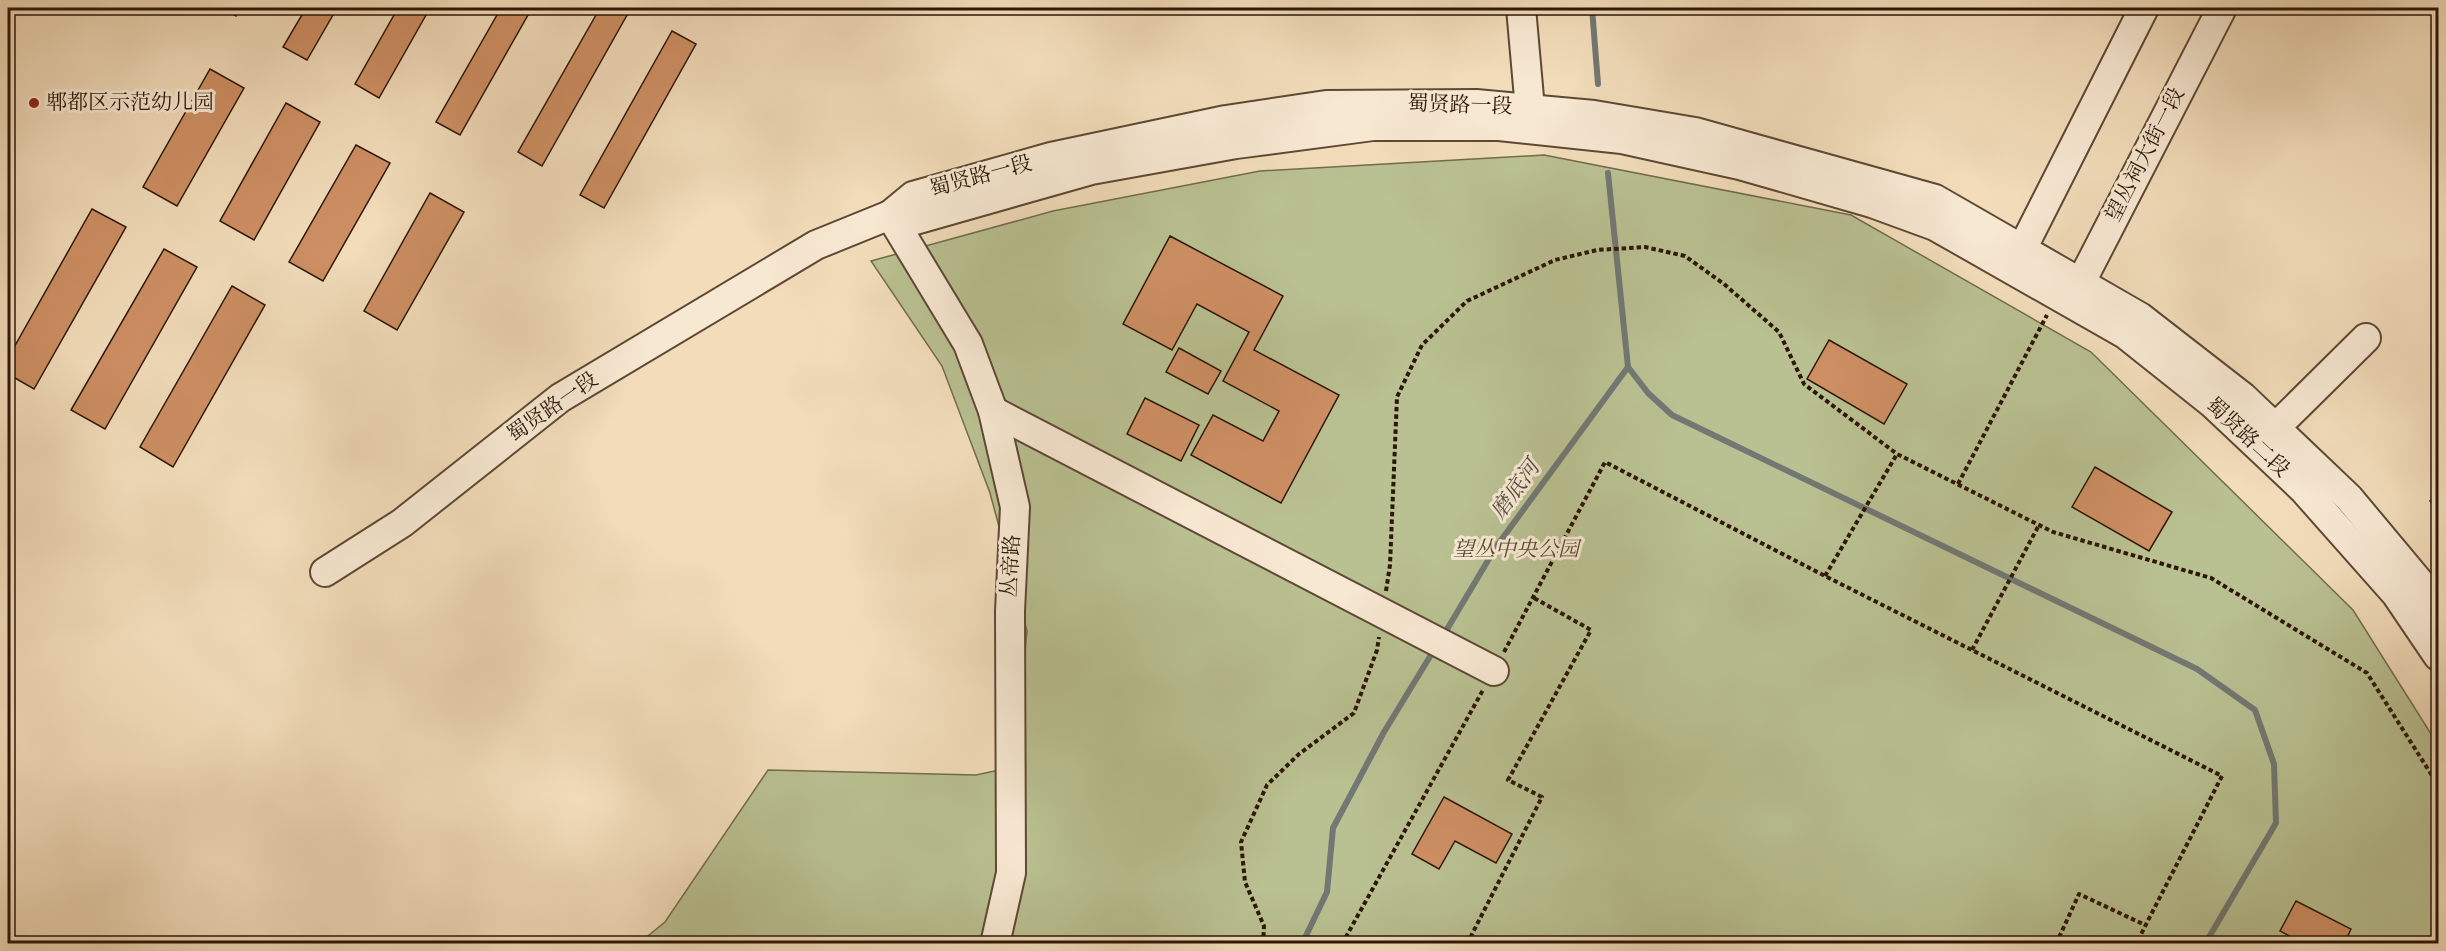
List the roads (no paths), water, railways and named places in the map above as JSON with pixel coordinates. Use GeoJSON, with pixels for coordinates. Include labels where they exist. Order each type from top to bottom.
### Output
{"type":"FeatureCollection","features":[{"type":"Feature","properties":{"kind":"street"},"geometry":{"type":"LineString","coordinates":[[1521,8],[1530,109]]}},
{"type":"Feature","properties":{"kind":"street"},"geometry":{"type":"LineString","coordinates":[[2017,260],[2144,8]]}},
{"type":"Feature","properties":{"kind":"street","name":"望丛祠大街一段"},"geometry":{"type":"LineString","coordinates":[[2068,293],[2222,8]]}},
{"type":"Feature","properties":{"kind":"street","name":"蜀贤路一段"},"geometry":{"type":"LineString","coordinates":[[325,572],[402,523],[560,398],[816,245],[890,215],[913,196],[1052,158],[1226,120],[1326,105],[1476,104],[1594,115],[1695,132],[1935,199],[2017,260]]}},
{"type":"Feature","properties":{"kind":"street","name":"蜀贤路一段"},"geometry":{"type":"LineString","coordinates":[[890,215],[908,222],[1091,170],[1236,144],[1373,126],[1499,126],[1622,139],[1740,165],[1872,203],[2017,260]]}},
{"type":"Feature","properties":{"kind":"street","name":"丛帝路"},"geometry":{"type":"LineString","coordinates":[[890,215],[968,344],[993,411],[1015,507],[1010,611],[1011,873],[995,944]]}},
{"type":"Feature","properties":{"kind":"street","name":"蜀贤路二段"},"geometry":{"type":"LineString","coordinates":[[2017,260],[2125,334],[2204,397],[2303,489],[2396,594],[2439,656]]}},
{"type":"Feature","properties":{"kind":"street","name":"蜀贤路二段"},"geometry":{"type":"LineString","coordinates":[[2068,293],[2140,317],[2243,397],[2349,498],[2420,583],[2439,610]]}},
{"type":"Feature","properties":{"kind":"street"},"geometry":{"type":"LineString","coordinates":[[2275,428],[2366,338]]}},
{"type":"Feature","properties":{"kind":"street"},"geometry":{"type":"LineString","coordinates":[[993,411],[1494,670]]}},
{"type":"Feature","properties":{"kind":"waterway","name":"磨底河"},"geometry":{"type":"LineString","coordinates":[[1592,8],[1598,84]]}},
{"type":"Feature","properties":{"kind":"waterway","name":"磨底河"},"geometry":{"type":"LineString","coordinates":[[1443,636],[1496,547],[1628,367],[1608,173]]}},
{"type":"Feature","properties":{"kind":"waterway"},"geometry":{"type":"LineString","coordinates":[[1628,367],[1648,393],[1672,415],[2197,669],[2255,710],[2274,764],[2276,823],[2205,944]]}},
{"type":"Feature","properties":{"kind":"waterway","name":"磨底河"},"geometry":{"type":"LineString","coordinates":[[1302,944],[1327,892],[1333,828],[1384,732],[1434,650]]}},
{"type":"Feature","properties":{"kind":"place","name":"郫都区示范幼儿园"},"geometry":{"type":"Point","coordinates":[34,103]}},
{"type":"Feature","properties":{"kind":"park label","name":"望丛中央公园"},"geometry":{"type":"Point","coordinates":[1516,550]}}]}
